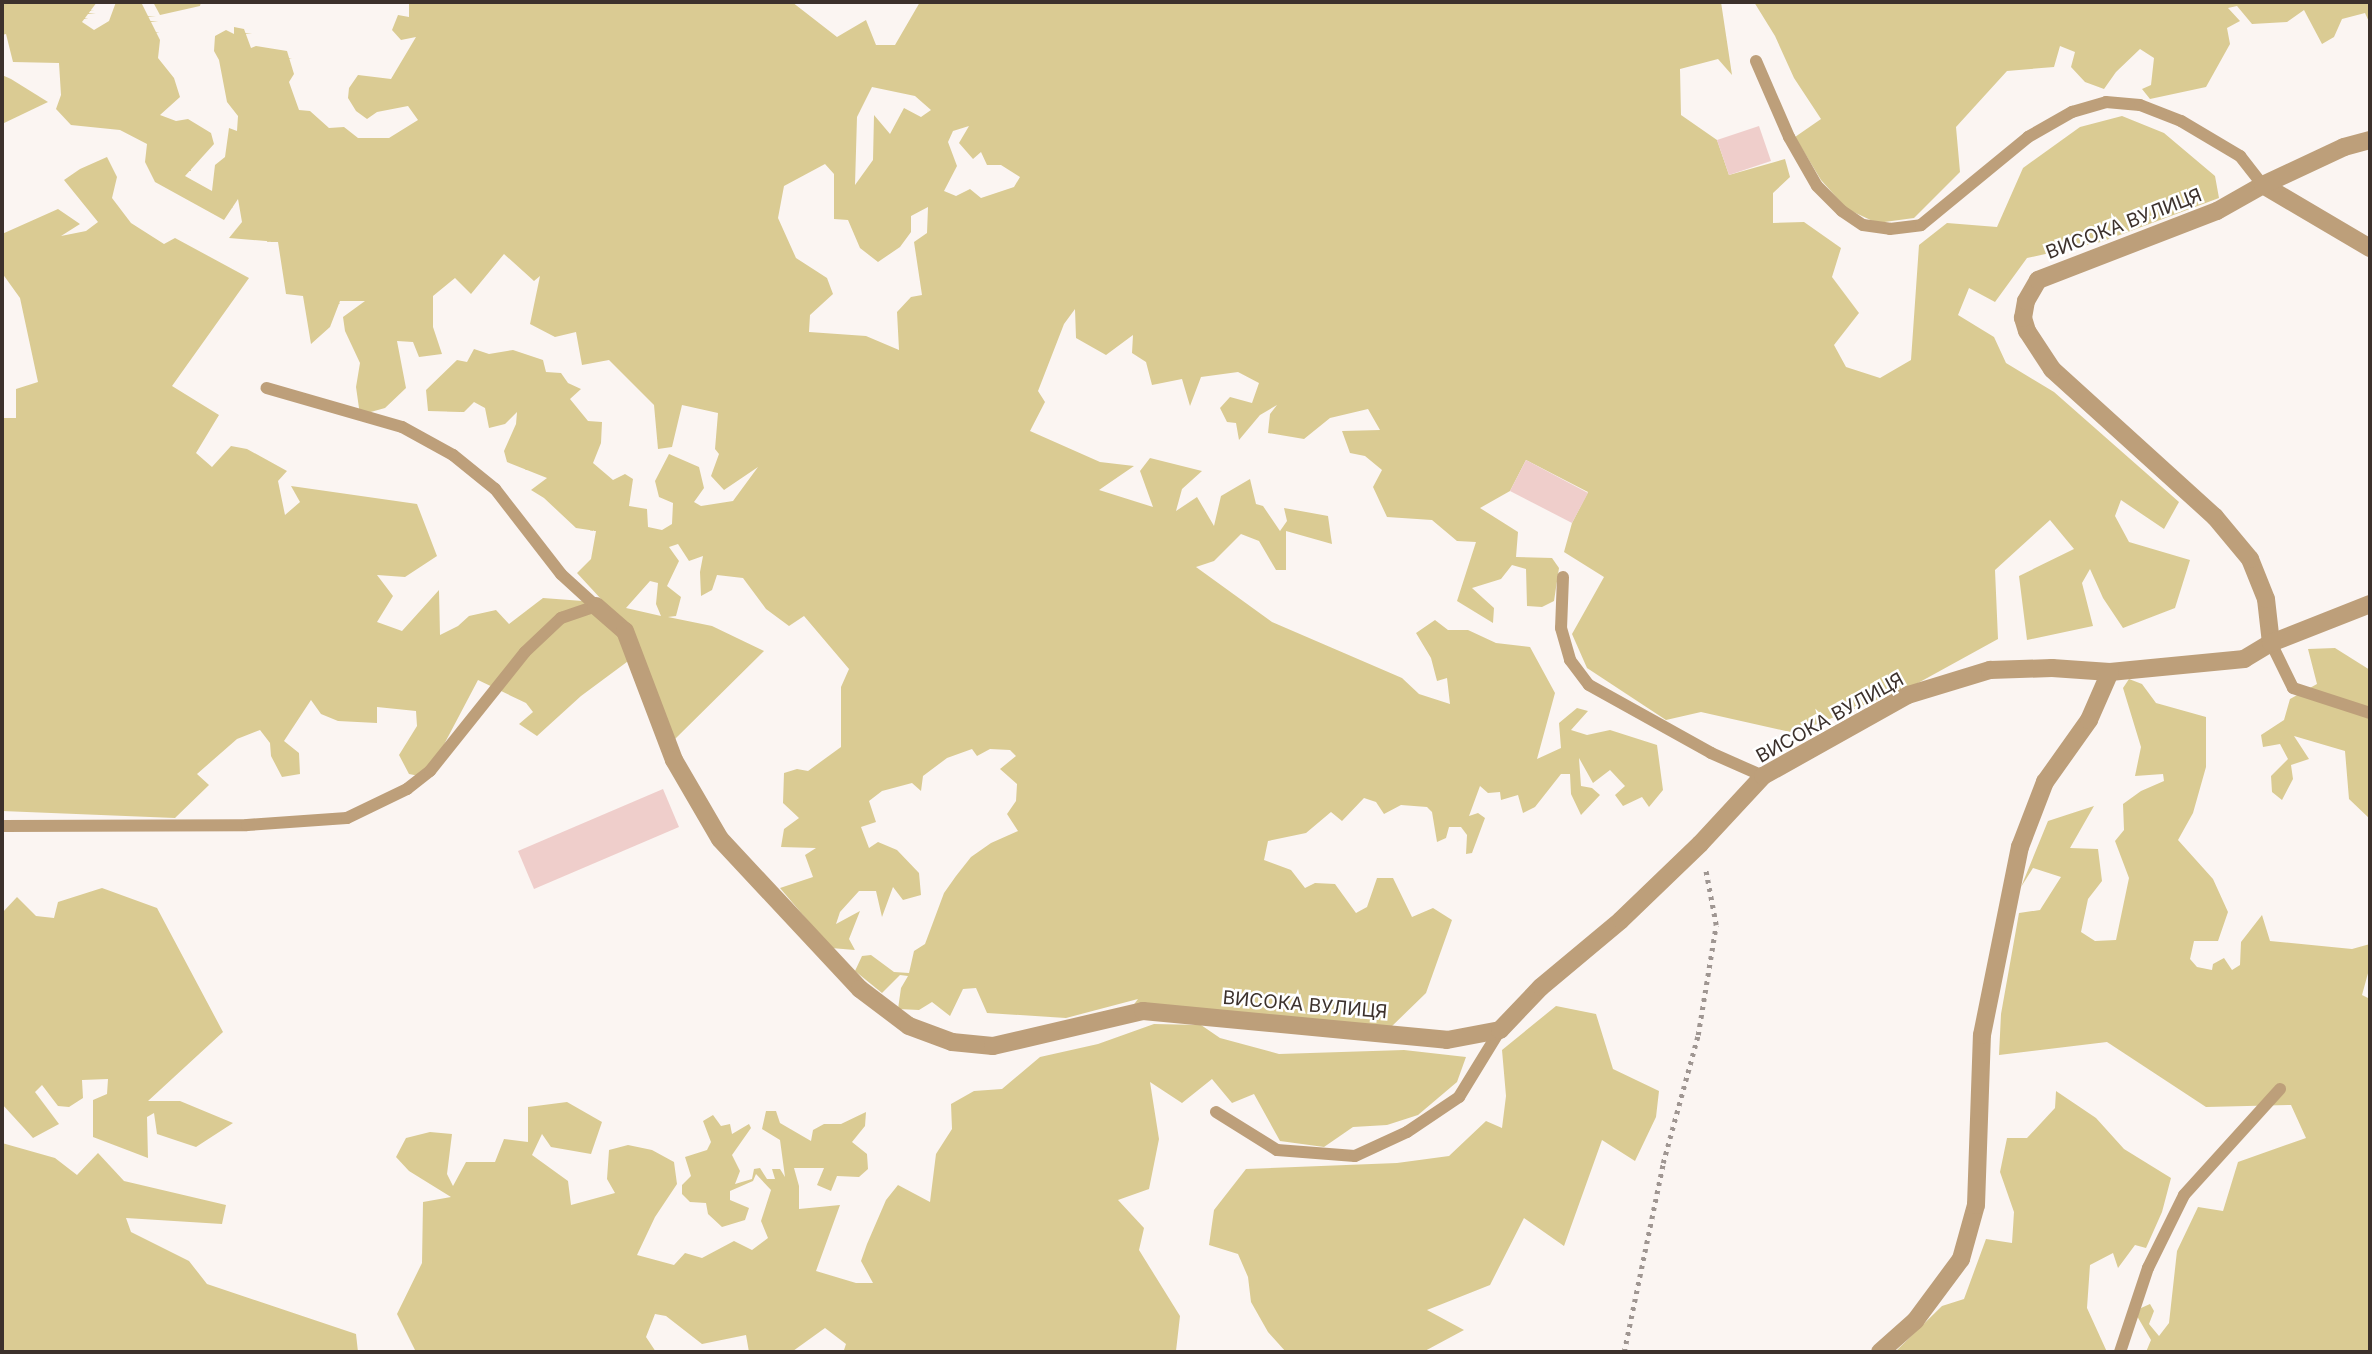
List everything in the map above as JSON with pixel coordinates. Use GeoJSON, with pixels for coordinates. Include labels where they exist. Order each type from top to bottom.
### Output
{"type":"FeatureCollection","features":[{"type":"Feature","properties":{"kind":"street","name":"ВИСОКА ВУЛИЦЯ"},"geometry":{"type":"LineString","coordinates":[[2271,643],[2266,599],[2250,559],[2216,517],[2052,369],[2027,331],[2024,318],[2026,301],[2038,280],[2217,211],[2263,185],[2344,147],[2370,140]]}},
{"type":"Feature","properties":{"kind":"street"},"geometry":{"type":"LineString","coordinates":[[2263,185],[2370,248]]}},
{"type":"Feature","properties":{"kind":"street","name":"ВИСОКА ВУЛИЦЯ"},"geometry":{"type":"LineString","coordinates":[[596,607],[625,631],[674,760],[720,839],[860,989],[909,1026],[952,1042],[993,1046],[1143,1011],[1447,1040],[1500,1030],[1541,987],[1620,920],[1700,844],[1763,776],[1908,695],[1990,670],[2052,668],[2110,672],[2244,659],[2271,643],[2370,604]]}},
{"type":"Feature","properties":{"kind":"street"},"geometry":{"type":"LineString","coordinates":[[1880,1352],[1915,1321],[1961,1259],[1976,1205],[1982,1035],[2020,847],[2045,782],[2089,720],[2110,672]]}},
{"type":"Feature","properties":{"kind":"lane"},"geometry":{"type":"LineString","coordinates":[[1756,61],[1789,137],[1817,186],[1842,211],[1863,225],[1890,229],[1921,225],[2028,137],[2072,111],[2106,102],[2140,105],[2181,121],[2240,156],[2263,185]]}},
{"type":"Feature","properties":{"kind":"lane"},"geometry":{"type":"LineString","coordinates":[[2,826],[247,825],[346,818],[407,789],[430,771],[525,652],[561,618],[596,607],[561,573],[495,489],[453,455],[401,427],[267,388]]}},
{"type":"Feature","properties":{"kind":"lane"},"geometry":{"type":"LineString","coordinates":[[1563,578],[1561,628],[1570,660],[1589,685],[1711,752],[1763,776]]}},
{"type":"Feature","properties":{"kind":"lane"},"geometry":{"type":"LineString","coordinates":[[2271,643],[2293,688],[2370,713]]}},
{"type":"Feature","properties":{"kind":"lane"},"geometry":{"type":"LineString","coordinates":[[1216,1112],[1277,1150],[1355,1156],[1407,1132],[1460,1097],[1500,1030]]}},
{"type":"Feature","properties":{"kind":"lane"},"geometry":{"type":"LineString","coordinates":[[2120,1352],[2148,1268],[2184,1195],[2280,1089]]}},
{"type":"Feature","properties":{"kind":"path"},"geometry":{"type":"LineString","coordinates":[[1624,1352],[1663,1163],[1698,1035],[1716,925],[1700,844]]}},
{"type":"Feature","properties":{"kind":"shaded area"},"geometry":{"type":"Polygon","coordinates":[[[2,2],[97,2],[82,22],[94,30],[109,21],[116,2],[141,2],[160,40],[158,58],[174,78],[180,97],[160,115],[176,121],[188,119],[211,133],[214,144],[185,176],[212,191],[215,165],[225,157],[229,128],[237,131],[238,116],[227,102],[219,60],[214,51],[215,36],[226,30],[234,34],[234,27],[244,29],[251,48],[256,46],[287,51],[294,74],[289,82],[299,110],[310,111],[329,128],[344,127],[358,138],[389,138],[418,120],[408,106],[377,112],[367,119],[356,111],[348,98],[349,88],[358,75],[391,79],[416,37],[401,40],[392,30],[398,15],[409,17],[409,2],[792,2],[837,37],[866,20],[876,45],[895,45],[920,2],[1721,2],[1732,75],[1718,59],[1680,69],[1681,115],[1717,140],[1729,175],[1785,159],[1790,177],[1773,193],[1773,223],[1804,222],[1841,248],[1832,277],[1859,313],[1834,345],[1846,367],[1880,378],[1911,360],[1919,245],[1947,223],[1997,227],[2023,168],[2080,127],[2122,116],[2164,133],[2215,176],[2219,198],[2101,242],[2027,258],[1995,302],[1969,288],[1958,315],[1994,337],[2006,363],[2054,392],[2179,502],[2164,529],[2121,500],[2115,516],[2129,542],[2190,560],[2175,608],[2123,628],[2103,598],[2090,569],[2082,583],[2093,626],[2027,640],[2019,576],[2074,549],[2050,520],[1995,570],[1998,639],[1918,683],[1795,733],[1701,712],[1666,720],[1587,668],[1572,634],[1604,577],[1564,552],[1572,523],[1588,492],[1526,460],[1510,491],[1480,508],[1518,532],[1516,557],[1552,558],[1559,568],[1554,601],[1542,607],[1527,606],[1526,569],[1512,565],[1501,579],[1472,588],[1494,608],[1493,623],[1457,601],[1476,542],[1457,541],[1432,520],[1387,517],[1373,487],[1382,470],[1365,456],[1350,453],[1342,431],[1380,430],[1368,409],[1330,418],[1304,439],[1268,433],[1270,414],[1277,405],[1260,415],[1239,440],[1236,423],[1227,422],[1220,408],[1230,397],[1252,403],[1259,383],[1238,372],[1201,377],[1190,406],[1182,379],[1152,385],[1146,362],[1132,353],[1133,335],[1106,355],[1076,338],[1075,309],[1064,324],[1038,391],[1045,402],[1030,431],[1100,462],[1134,466],[1099,490],[1153,507],[1140,471],[1150,458],[1202,471],[1182,489],[1176,511],[1197,497],[1214,526],[1221,496],[1250,479],[1256,504],[1263,506],[1280,531],[1287,521],[1284,508],[1328,516],[1332,544],[1286,531],[1286,570],[1276,570],[1259,541],[1241,534],[1214,561],[1196,567],[1272,622],[1402,678],[1419,694],[1450,704],[1447,678],[1437,681],[1431,658],[1416,633],[1435,620],[1448,630],[1468,630],[1496,643],[1530,647],[1555,693],[1537,759],[1561,748],[1559,723],[1577,708],[1588,711],[1571,730],[1587,735],[1610,730],[1657,745],[1663,790],[1649,807],[1642,797],[1623,806],[1615,795],[1625,786],[1610,770],[1593,783],[1579,758],[1581,786],[1592,788],[1600,795],[1581,815],[1571,794],[1570,774],[1561,774],[1535,807],[1523,813],[1518,795],[1501,800],[1500,792],[1488,793],[1480,786],[1469,816],[1478,813],[1485,818],[1472,853],[1466,854],[1467,835],[1461,827],[1449,827],[1446,838],[1437,842],[1432,812],[1427,807],[1401,805],[1384,814],[1376,802],[1364,798],[1342,821],[1331,812],[1306,833],[1268,841],[1264,860],[1291,870],[1305,888],[1315,883],[1335,884],[1356,913],[1367,907],[1377,878],[1393,878],[1412,917],[1433,908],[1452,920],[1426,993],[1389,1029],[1129,1011],[1138,999],[1066,1018],[987,1013],[976,988],[963,989],[950,1016],[932,1002],[919,1010],[898,1009],[901,988],[908,976],[900,975],[882,993],[855,971],[862,956],[871,955],[894,972],[909,973],[914,951],[925,944],[944,893],[956,876],[971,857],[991,843],[1018,831],[1007,814],[1016,801],[1017,784],[1000,769],[1016,756],[1010,750],[990,749],[977,756],[972,749],[947,758],[923,776],[921,791],[912,783],[882,791],[869,801],[876,822],[861,827],[869,848],[878,842],[897,850],[919,873],[921,895],[903,900],[893,887],[882,917],[876,891],[859,891],[840,912],[836,924],[860,911],[849,939],[855,950],[831,948],[780,888],[813,877],[805,855],[816,848],[781,847],[784,829],[799,818],[783,803],[784,773],[797,769],[808,771],[841,747],[841,687],[849,669],[804,616],[789,626],[766,609],[743,578],[717,575],[712,590],[701,596],[700,572],[703,556],[689,561],[678,544],[669,547],[679,561],[667,586],[681,597],[676,616],[668,617],[712,626],[764,651],[675,739],[639,653],[581,696],[537,736],[519,724],[533,712],[526,703],[478,680],[430,771],[419,776],[409,774],[399,755],[417,726],[416,711],[377,707],[377,723],[338,721],[321,714],[311,700],[284,741],[299,753],[300,774],[282,777],[271,756],[270,743],[260,730],[237,739],[197,774],[209,785],[175,818],[2,811],[2,418],[16,418],[16,389],[38,382],[20,298],[2,273],[2,234],[58,209],[80,224],[61,236],[86,231],[98,222],[64,180],[80,169],[107,157],[117,177],[112,198],[131,223],[164,244],[175,238],[249,278],[172,386],[219,415],[196,453],[212,467],[231,446],[247,449],[287,471],[278,481],[285,515],[300,502],[291,486],[417,504],[437,556],[405,577],[377,575],[393,596],[377,622],[402,631],[439,590],[440,635],[458,626],[469,616],[496,610],[509,624],[543,598],[596,602],[601,599],[577,573],[591,559],[596,531],[576,528],[544,498],[531,490],[547,478],[507,462],[504,451],[516,424],[517,412],[505,424],[489,428],[485,408],[474,402],[464,412],[428,411],[426,390],[457,360],[467,362],[474,349],[489,354],[513,350],[543,360],[546,372],[561,373],[568,383],[581,389],[570,399],[588,421],[602,422],[601,443],[593,463],[613,480],[625,474],[633,479],[629,506],[647,509],[648,527],[662,530],[672,524],[673,503],[659,497],[655,481],[669,454],[699,467],[704,488],[694,502],[701,506],[733,501],[758,467],[724,490],[711,476],[719,454],[715,449],[718,413],[682,405],[672,447],[658,449],[654,405],[609,360],[582,365],[576,332],[555,337],[530,324],[540,276],[534,281],[504,254],[471,294],[455,278],[433,296],[433,327],[442,354],[419,357],[413,342],[397,341],[406,388],[385,408],[360,415],[356,387],[360,363],[345,331],[343,317],[365,301],[340,301],[330,327],[311,344],[303,296],[286,294],[278,242],[229,238],[242,222],[238,199],[224,220],[155,182],[145,162],[147,144],[120,130],[71,125],[56,109],[61,95],[59,63],[13,62],[6,34],[2,35],[2,2]],[[872,87],[857,117],[855,185],[873,160],[874,115],[890,134],[904,108],[921,117],[931,110],[915,96],[872,87]],[[969,126],[953,131],[948,142],[957,166],[944,191],[956,196],[970,189],[981,198],[1014,187],[1020,177],[1001,165],[987,165],[981,152],[973,159],[959,143],[969,126]],[[825,164],[784,186],[778,218],[796,258],[827,278],[833,294],[810,315],[809,332],[866,336],[899,350],[897,312],[911,297],[922,295],[914,242],[927,233],[928,207],[911,216],[911,232],[900,247],[878,262],[860,248],[848,220],[834,219],[834,174],[825,164]],[[650,581],[626,608],[661,616],[656,604],[658,583],[650,581]]]}},
{"type":"Feature","properties":{"kind":"shaded area"},"geometry":{"type":"Polygon","coordinates":[[[153,2],[201,2],[200,6],[160,15],[153,2]]]}},
{"type":"Feature","properties":{"kind":"shaded area"},"geometry":{"type":"Polygon","coordinates":[[[1754,2],[2370,2],[2370,24],[2365,13],[2342,19],[2334,37],[2322,44],[2304,10],[2287,22],[2252,24],[2237,6],[2228,8],[2240,21],[2227,28],[2230,44],[2206,87],[2150,99],[2142,89],[2151,85],[2154,58],[2140,49],[2116,72],[2104,89],[2085,82],[2071,67],[2075,52],[2060,46],[2054,67],[2007,71],[1956,127],[1960,172],[1914,218],[1877,223],[1847,209],[1821,180],[1795,137],[1821,119],[1794,78],[1775,36],[1754,2]]]}},
{"type":"Feature","properties":{"kind":"shaded area"},"geometry":{"type":"Polygon","coordinates":[[[2,75],[11,79],[48,102],[2,124],[2,75]]]}},
{"type":"Feature","properties":{"kind":"shaded area"},"geometry":{"type":"Polygon","coordinates":[[[2335,648],[2370,670],[2370,819],[2349,799],[2345,751],[2294,736],[2309,759],[2291,765],[2293,779],[2282,800],[2272,792],[2271,776],[2288,759],[2280,744],[2263,747],[2261,735],[2284,720],[2290,699],[2317,684],[2308,649],[2335,648]]]}},
{"type":"Feature","properties":{"kind":"shaded area"},"geometry":{"type":"Polygon","coordinates":[[[2129,679],[2142,684],[2156,703],[2206,717],[2206,767],[2193,813],[2178,840],[2213,879],[2228,912],[2218,941],[2194,941],[2190,959],[2197,967],[2212,970],[2213,964],[2224,958],[2232,970],[2240,965],[2241,942],[2262,915],[2270,941],[2352,949],[2370,944],[2370,966],[2362,995],[2370,999],[2370,1352],[2146,1352],[2151,1340],[2137,1316],[2141,1308],[2150,1304],[2154,1311],[2149,1324],[2159,1336],[2169,1323],[2177,1251],[2198,1207],[2223,1211],[2238,1162],[2306,1138],[2291,1105],[2206,1107],[2107,1042],[1999,1055],[2001,1014],[2019,913],[2040,910],[2061,877],[2033,868],[2021,887],[2048,821],[2094,806],[2070,848],[2098,849],[2102,881],[2088,899],[2081,932],[2095,941],[2116,940],[2129,878],[2115,841],[2124,830],[2123,804],[2141,791],[2164,781],[2163,774],[2135,776],[2141,747],[2123,688],[2129,679]]]}},
{"type":"Feature","properties":{"kind":"shaded area"},"geometry":{"type":"Polygon","coordinates":[[[102,888],[157,908],[223,1032],[148,1101],[180,1101],[233,1123],[196,1147],[157,1134],[154,1113],[147,1117],[148,1158],[93,1137],[93,1100],[107,1094],[108,1079],[82,1080],[83,1098],[69,1107],[58,1106],[42,1085],[35,1092],[59,1124],[33,1138],[2,1104],[2,913],[17,897],[36,916],[54,918],[58,902],[102,888]]]}},
{"type":"Feature","properties":{"kind":"shaded area"},"geometry":{"type":"Polygon","coordinates":[[[1556,1006],[1596,1014],[1613,1069],[1659,1091],[1656,1117],[1635,1161],[1602,1140],[1564,1246],[1524,1218],[1490,1285],[1427,1310],[1464,1330],[1423,1352],[1286,1352],[1268,1332],[1251,1302],[1248,1277],[1238,1254],[1209,1245],[1214,1210],[1246,1169],[1397,1163],[1449,1156],[1486,1121],[1502,1128],[1506,1096],[1502,1050],[1556,1006]]]}},
{"type":"Feature","properties":{"kind":"shaded area"},"geometry":{"type":"Polygon","coordinates":[[[1154,1024],[1201,1025],[1220,1038],[1279,1054],[1404,1050],[1466,1057],[1457,1082],[1418,1115],[1387,1125],[1353,1127],[1324,1147],[1280,1141],[1254,1094],[1232,1103],[1212,1079],[1182,1103],[1150,1082],[1159,1139],[1149,1189],[1118,1200],[1144,1228],[1139,1250],[1180,1316],[1176,1351],[1193,1352],[844,1350],[846,1344],[825,1328],[793,1351],[749,1352],[746,1335],[702,1344],[666,1316],[655,1314],[646,1337],[656,1352],[416,1352],[397,1314],[422,1263],[423,1202],[451,1197],[409,1171],[396,1157],[406,1138],[430,1132],[452,1134],[447,1174],[453,1186],[466,1162],[495,1162],[504,1139],[528,1142],[528,1107],[567,1102],[602,1122],[591,1154],[551,1147],[542,1134],[532,1155],[568,1181],[571,1205],[615,1193],[607,1179],[609,1150],[628,1145],[652,1150],[674,1162],[677,1184],[655,1217],[637,1255],[674,1265],[685,1253],[702,1258],[734,1241],[752,1250],[768,1238],[761,1221],[771,1190],[756,1174],[753,1181],[730,1191],[730,1200],[749,1208],[745,1220],[722,1227],[708,1214],[706,1203],[690,1202],[682,1194],[682,1185],[691,1176],[685,1157],[707,1150],[711,1142],[703,1121],[713,1115],[721,1126],[730,1124],[732,1134],[749,1124],[751,1128],[732,1155],[740,1171],[735,1184],[752,1179],[754,1169],[760,1168],[767,1179],[775,1179],[772,1169],[780,1169],[785,1177],[780,1140],[762,1129],[766,1111],[776,1111],[780,1123],[811,1141],[813,1130],[824,1124],[841,1124],[866,1112],[865,1126],[852,1142],[867,1154],[868,1169],[859,1177],[837,1176],[831,1191],[817,1185],[824,1168],[794,1168],[799,1186],[799,1209],[840,1205],[816,1271],[856,1283],[873,1283],[861,1261],[886,1200],[898,1185],[930,1202],[936,1154],[952,1129],[951,1104],[974,1091],[1002,1089],[1040,1057],[1098,1044],[1154,1024]]]}},
{"type":"Feature","properties":{"kind":"shaded area"},"geometry":{"type":"Polygon","coordinates":[[[2056,1091],[2096,1118],[2124,1149],[2171,1178],[2162,1212],[2146,1248],[2135,1245],[2118,1268],[2113,1253],[2090,1265],[2087,1308],[2107,1352],[1895,1352],[1942,1306],[1964,1299],[1986,1239],[2012,1243],[2014,1212],[2000,1172],[2007,1138],[2027,1138],[2055,1108],[2056,1091]]]}},
{"type":"Feature","properties":{"kind":"shaded area"},"geometry":{"type":"Polygon","coordinates":[[[2,1143],[55,1158],[77,1175],[98,1153],[124,1181],[226,1205],[222,1224],[126,1218],[131,1232],[189,1261],[207,1284],[356,1334],[358,1352],[2,1352],[2,1143]]]}},
{"type":"Feature","properties":{"kind":"building"},"geometry":{"type":"Polygon","coordinates":[[[1759,126],[1771,161],[1729,175],[1717,140],[1759,126]]]}},
{"type":"Feature","properties":{"kind":"building"},"geometry":{"type":"Polygon","coordinates":[[[1526,460],[1588,493],[1572,523],[1510,491],[1526,460]]]}},
{"type":"Feature","properties":{"kind":"building"},"geometry":{"type":"Polygon","coordinates":[[[663,789],[679,827],[534,889],[518,851],[663,789]]]}}]}
